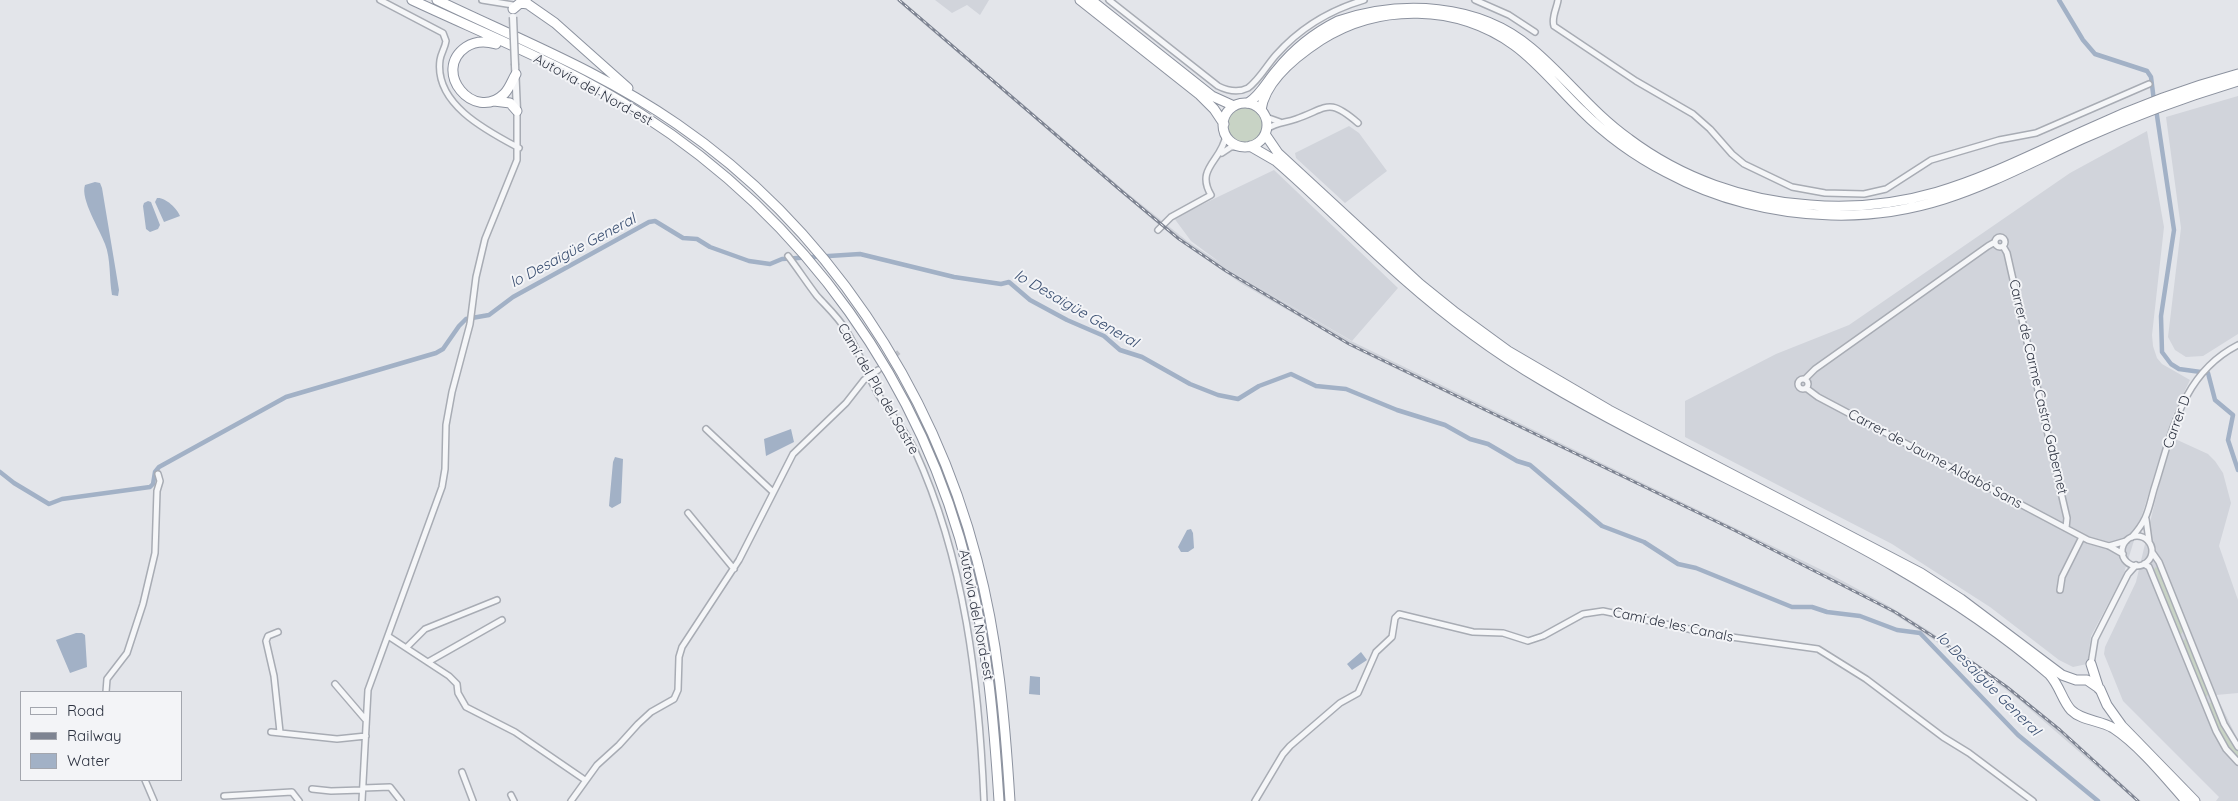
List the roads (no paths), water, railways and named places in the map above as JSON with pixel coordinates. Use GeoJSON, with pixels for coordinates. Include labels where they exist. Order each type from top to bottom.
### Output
{"type":"FeatureCollection","features":[{"type":"Feature","properties":{"kind":"highway","name":"Autovia del Nord-est"},"geometry":{"type":"LineString","coordinates":[[412,0],[576,77],[631,108],[686,145],[720,172],[768,215],[812,263],[857,322],[896,384],[922,435],[953,514],[969,572],[983,641],[993,722],[999,801]]}},
{"type":"Feature","properties":{"kind":"highway","name":"Autovia del Nord-est"},"geometry":{"type":"LineString","coordinates":[[437,0],[580,67],[656,110],[726,162],[782,214],[826,262],[864,313],[900,370],[933,434],[958,494],[978,562],[992,626],[1001,690],[1010,801]]}},
{"type":"Feature","properties":{"kind":"highway"},"geometry":{"type":"LineString","coordinates":[[1071,0],[1170,74],[1181,79]]}},
{"type":"Feature","properties":{"kind":"highway"},"geometry":{"type":"LineString","coordinates":[[1080,0],[1181,79],[1210,105],[1224,124],[1226,135],[1231,142],[1246,146],[1276,161],[1414,288],[1495,350],[1582,404],[1874,555],[1939,592],[2044,670],[2057,684],[2070,709],[2076,714],[2111,727],[2123,736],[2186,801]]}},
{"type":"Feature","properties":{"kind":"highway"},"geometry":{"type":"LineString","coordinates":[[1091,0],[1212,96],[1234,106]]}},
{"type":"Feature","properties":{"kind":"highway"},"geometry":{"type":"LineString","coordinates":[[513,8],[525,2],[563,30],[614,77],[656,110]]}},
{"type":"Feature","properties":{"kind":"highway"},"geometry":{"type":"LineString","coordinates":[[1224,124],[1228,112],[1234,106],[1248,103],[1257,97],[1290,55],[1316,34],[1335,23],[1362,12],[1392,6],[1422,4],[1445,7],[1481,17],[1514,35],[1537,53],[1608,124],[1644,150],[1676,168],[1718,186],[1746,195],[1794,204],[1837,207],[1896,202],[1948,190],[2146,108],[2238,74]]}},
{"type":"Feature","properties":{"kind":"highway"},"geometry":{"type":"LineString","coordinates":[[2100,689],[2088,680],[2065,676],[2055,670],[1961,599],[1921,573],[1609,410],[1508,351],[1456,314],[1398,265],[1278,153],[1266,132],[1265,96],[1288,67],[1304,52],[1335,32],[1363,21],[1387,15],[1415,13],[1445,16],[1482,27],[1514,45],[1535,63],[1582,112],[1607,133],[1638,156],[1675,177],[1713,193],[1758,206],[1800,214],[1831,215],[1892,212],[1950,198],[1981,187],[2146,108]]}},
{"type":"Feature","properties":{"kind":"highway"},"geometry":{"type":"LineString","coordinates":[[517,111],[510,103],[494,100],[481,102],[470,99],[460,91],[454,78],[453,68],[457,56],[466,47],[475,43],[489,42],[505,48],[619,105],[631,108]]}},
{"type":"Feature","properties":{"kind":"highway"},"geometry":{"type":"LineString","coordinates":[[494,100],[506,92],[516,69]]}},
{"type":"Feature","properties":{"kind":"highway"},"geometry":{"type":"LineString","coordinates":[[2162,102],[2238,81]]}},
{"type":"Feature","properties":{"kind":"highway"},"geometry":{"type":"LineString","coordinates":[[1248,103],[1264,114]]}},
{"type":"Feature","properties":{"kind":"highway"},"geometry":{"type":"LineString","coordinates":[[1246,146],[1261,141],[1266,132]]}},
{"type":"Feature","properties":{"kind":"highway"},"geometry":{"type":"LineString","coordinates":[[2065,698],[2068,685],[2079,679],[2091,664]]}},
{"type":"Feature","properties":{"kind":"highway"},"geometry":{"type":"LineString","coordinates":[[2091,664],[2107,705],[2122,726],[2195,801]]}},
{"type":"Feature","properties":{"kind":"highway"},"geometry":{"type":"LineString","coordinates":[[2093,720],[2101,716],[2107,705]]}},
{"type":"Feature","properties":{"kind":"street"},"geometry":{"type":"LineString","coordinates":[[380,0],[443,34],[446,41],[440,58],[440,69],[444,87],[450,98],[463,114],[519,148]]}},
{"type":"Feature","properties":{"kind":"street"},"geometry":{"type":"LineString","coordinates":[[362,801],[368,690],[442,488],[445,469],[446,424],[470,322],[472,297],[484,245],[515,168],[519,148],[513,8],[482,0]]}},
{"type":"Feature","properties":{"kind":"street"},"geometry":{"type":"LineString","coordinates":[[1109,0],[1218,86],[1236,91],[1252,85],[1275,56],[1298,34],[1330,13],[1364,0]]}},
{"type":"Feature","properties":{"kind":"street"},"geometry":{"type":"LineString","coordinates":[[1475,0],[1509,15],[1535,32]]}},
{"type":"Feature","properties":{"kind":"street"},"geometry":{"type":"LineString","coordinates":[[1558,0],[1557,11],[1552,21],[1554,26],[1636,81],[1693,114],[1744,164],[1786,184],[1807,191],[1864,194],[1878,191],[1894,184],[1931,160],[1999,140],[2036,133],[2149,84]]}},
{"type":"Feature","properties":{"kind":"street"},"geometry":{"type":"LineString","coordinates":[[1266,132],[1280,122],[1296,119],[1318,109],[1332,106],[1342,110],[1358,123]]}},
{"type":"Feature","properties":{"kind":"street"},"geometry":{"type":"LineString","coordinates":[[1264,114],[1280,122]]}},
{"type":"Feature","properties":{"kind":"street"},"geometry":{"type":"LineString","coordinates":[[1219,155],[1226,135]]}},
{"type":"Feature","properties":{"kind":"street"},"geometry":{"type":"LineString","coordinates":[[1158,230],[1171,217],[1212,195],[1206,186],[1206,176],[1208,169],[1219,155],[1231,147],[1246,146]]}},
{"type":"Feature","properties":{"kind":"street"},"geometry":{"type":"LineString","coordinates":[[1805,379],[1808,384],[1806,388],[1801,388],[1798,384],[1800,380],[1805,379],[1815,369],[1995,242],[1997,238],[2002,237],[2005,240],[2003,246],[1999,247],[1995,242]]}},
{"type":"Feature","properties":{"kind":"street","name":"Carrer de Carme Castro Gabernet"},"geometry":{"type":"LineString","coordinates":[[2003,246],[2007,253],[2067,518],[2066,528]]}},
{"type":"Feature","properties":{"kind":"street","name":"Camí del Pla del Sastre"},"geometry":{"type":"LineString","coordinates":[[790,258],[812,289],[833,310],[845,328],[859,352],[868,377],[913,446],[950,547],[976,686],[984,801]]}},
{"type":"Feature","properties":{"kind":"street","name":"Carrer D"},"geometry":{"type":"LineString","coordinates":[[2132,537],[2146,519],[2184,401],[2202,372],[2218,357],[2238,345]]}},
{"type":"Feature","properties":{"kind":"street"},"geometry":{"type":"LineString","coordinates":[[571,801],[600,762],[642,720],[674,699],[678,690],[679,657],[683,645],[734,569],[792,454],[838,412],[868,377],[878,370]]}},
{"type":"Feature","properties":{"kind":"street","name":"Carrer de Jaume Aldabó Sans"},"geometry":{"type":"LineString","coordinates":[[1806,388],[1818,397],[2082,537],[2092,542],[2109,546],[2123,554]]}},
{"type":"Feature","properties":{"kind":"street"},"geometry":{"type":"LineString","coordinates":[[706,429],[773,492]]}},
{"type":"Feature","properties":{"kind":"street"},"geometry":{"type":"LineString","coordinates":[[106,691],[105,686],[108,677],[124,660],[133,639],[154,560],[160,480],[158,474]]}},
{"type":"Feature","properties":{"kind":"street"},"geometry":{"type":"LineString","coordinates":[[688,513],[734,569]]}},
{"type":"Feature","properties":{"kind":"street","name":"Carrer D"},"geometry":{"type":"LineString","coordinates":[[2146,519],[2149,541]]}},
{"type":"Feature","properties":{"kind":"street"},"geometry":{"type":"LineString","coordinates":[[2109,546],[2126,541],[2132,537],[2142,536],[2149,541],[2152,552],[2158,559],[2213,698],[2230,737],[2238,747]]}},
{"type":"Feature","properties":{"kind":"street"},"geometry":{"type":"LineString","coordinates":[[2060,590],[2062,577],[2082,537]]}},
{"type":"Feature","properties":{"kind":"street"},"geometry":{"type":"LineString","coordinates":[[2126,541],[2123,554],[2128,574]]}},
{"type":"Feature","properties":{"kind":"street"},"geometry":{"type":"LineString","coordinates":[[2146,565],[2152,552]]}},
{"type":"Feature","properties":{"kind":"street"},"geometry":{"type":"LineString","coordinates":[[2126,560],[2136,565],[2146,565],[2158,559]]}},
{"type":"Feature","properties":{"kind":"street"},"geometry":{"type":"LineString","coordinates":[[2091,664],[2095,639],[2128,574],[2136,565]]}},
{"type":"Feature","properties":{"kind":"street"},"geometry":{"type":"LineString","coordinates":[[2146,565],[2222,744],[2238,762]]}},
{"type":"Feature","properties":{"kind":"street"},"geometry":{"type":"LineString","coordinates":[[407,647],[426,628],[497,600]]}},
{"type":"Feature","properties":{"kind":"street","name":"Camí de les Canals"},"geometry":{"type":"LineString","coordinates":[[1255,801],[1287,749],[1340,703],[1358,693],[1376,652],[1392,636],[1395,618],[1398,614],[1474,632],[1503,633],[1528,641],[1543,636],[1578,616],[1598,610],[1718,635],[1822,650],[1942,737],[1962,748],[2007,780],[2033,801]]}},
{"type":"Feature","properties":{"kind":"street"},"geometry":{"type":"LineString","coordinates":[[428,662],[502,620]]}},
{"type":"Feature","properties":{"kind":"street"},"geometry":{"type":"LineString","coordinates":[[278,632],[268,636],[266,641],[274,676],[280,732]]}},
{"type":"Feature","properties":{"kind":"street"},"geometry":{"type":"LineString","coordinates":[[2178,638],[2187,634]]}},
{"type":"Feature","properties":{"kind":"street"},"geometry":{"type":"LineString","coordinates":[[388,636],[407,647],[457,684],[459,697],[466,706],[515,732],[585,780]]}},
{"type":"Feature","properties":{"kind":"street"},"geometry":{"type":"LineString","coordinates":[[335,684],[366,719]]}},
{"type":"Feature","properties":{"kind":"street"},"geometry":{"type":"LineString","coordinates":[[2203,702],[2213,698]]}},
{"type":"Feature","properties":{"kind":"street"},"geometry":{"type":"LineString","coordinates":[[271,732],[337,739],[366,736]]}},
{"type":"Feature","properties":{"kind":"street"},"geometry":{"type":"LineString","coordinates":[[462,772],[473,801]]}},
{"type":"Feature","properties":{"kind":"street"},"geometry":{"type":"LineString","coordinates":[[145,781],[154,801]]}},
{"type":"Feature","properties":{"kind":"street"},"geometry":{"type":"LineString","coordinates":[[312,789],[331,791],[390,787],[401,801]]}},
{"type":"Feature","properties":{"kind":"street"},"geometry":{"type":"LineString","coordinates":[[224,796],[292,792],[299,801]]}},
{"type":"Feature","properties":{"kind":"street"},"geometry":{"type":"LineString","coordinates":[[249,795],[251,801]]}},
{"type":"Feature","properties":{"kind":"street"},"geometry":{"type":"LineString","coordinates":[[511,795],[514,801]]}},
{"type":"Feature","properties":{"kind":"water"},"geometry":{"type":"Polygon","coordinates":[[[95,182],[100,183],[102,188],[119,290],[118,296],[112,295],[107,250],[85,198],[85,185],[95,182]]]}},
{"type":"Feature","properties":{"kind":"water"},"geometry":{"type":"Polygon","coordinates":[[[157,198],[164,199],[180,216],[164,222],[155,202],[157,198]]]}},
{"type":"Feature","properties":{"kind":"water"},"geometry":{"type":"Polygon","coordinates":[[[148,201],[151,202],[160,225],[158,229],[150,232],[146,229],[143,206],[148,201]]]}},
{"type":"Feature","properties":{"kind":"water"},"geometry":{"type":"Polygon","coordinates":[[[791,429],[794,442],[766,456],[764,439],[791,429]]]}},
{"type":"Feature","properties":{"kind":"water"},"geometry":{"type":"Polygon","coordinates":[[[615,457],[623,459],[621,503],[612,508],[609,506],[615,457]]]}},
{"type":"Feature","properties":{"kind":"water"},"geometry":{"type":"Polygon","coordinates":[[[1191,529],[1194,548],[1188,552],[1181,552],[1178,547],[1187,530],[1191,529]]]}},
{"type":"Feature","properties":{"kind":"water"},"geometry":{"type":"Polygon","coordinates":[[[76,633],[85,635],[87,667],[70,673],[56,640],[76,633]]]}},
{"type":"Feature","properties":{"kind":"water"},"geometry":{"type":"Polygon","coordinates":[[[1361,652],[1367,660],[1352,670],[1347,664],[1361,652]]]}},
{"type":"Feature","properties":{"kind":"water"},"geometry":{"type":"Polygon","coordinates":[[[1030,676],[1040,677],[1040,695],[1029,694],[1030,676]]]}},
{"type":"Feature","properties":{"kind":"waterway"},"geometry":{"type":"LineString","coordinates":[[2059,0],[2083,40],[2095,54],[2147,71],[2151,77],[2154,101]]}},
{"type":"Feature","properties":{"kind":"waterway"},"geometry":{"type":"LineString","coordinates":[[2156,109],[2174,230],[2161,316],[2162,352],[2171,364],[2179,369],[2208,373],[2215,400],[2233,415],[2228,440],[2238,470]]}},
{"type":"Feature","properties":{"kind":"waterway","name":"lo Desaigüe General"},"geometry":{"type":"LineString","coordinates":[[0,472],[14,483],[49,504],[62,499],[150,487],[153,484],[155,472],[159,467],[286,397],[436,353],[443,349],[466,319],[489,315],[513,297],[649,222],[655,221],[683,238],[697,239],[710,247],[749,261],[770,264],[782,259],[860,254],[954,277],[1001,284],[1009,282],[1030,300],[1067,320],[1104,336],[1120,350],[1142,357],[1190,384],[1218,395],[1238,399],[1259,386],[1291,374],[1316,386],[1346,389],[1397,410],[1445,425],[1470,439],[1488,444],[1517,461],[1530,465],[1602,526],[1644,542],[1678,564],[1696,568],[1792,607],[1812,607],[1827,612],[1860,616],[1897,630],[1920,633],[2018,735],[2098,801]]}},
{"type":"Feature","properties":{"kind":"tunnel"},"geometry":{"type":"LineString","coordinates":[[878,370],[900,351]]}},
{"type":"Feature","properties":{"kind":"railway"},"geometry":{"type":"LineString","coordinates":[[899,0],[1179,239],[1226,271],[1349,344],[1734,530],[1895,612],[1956,651],[2007,687],[2060,730],[2138,801]]}}]}
